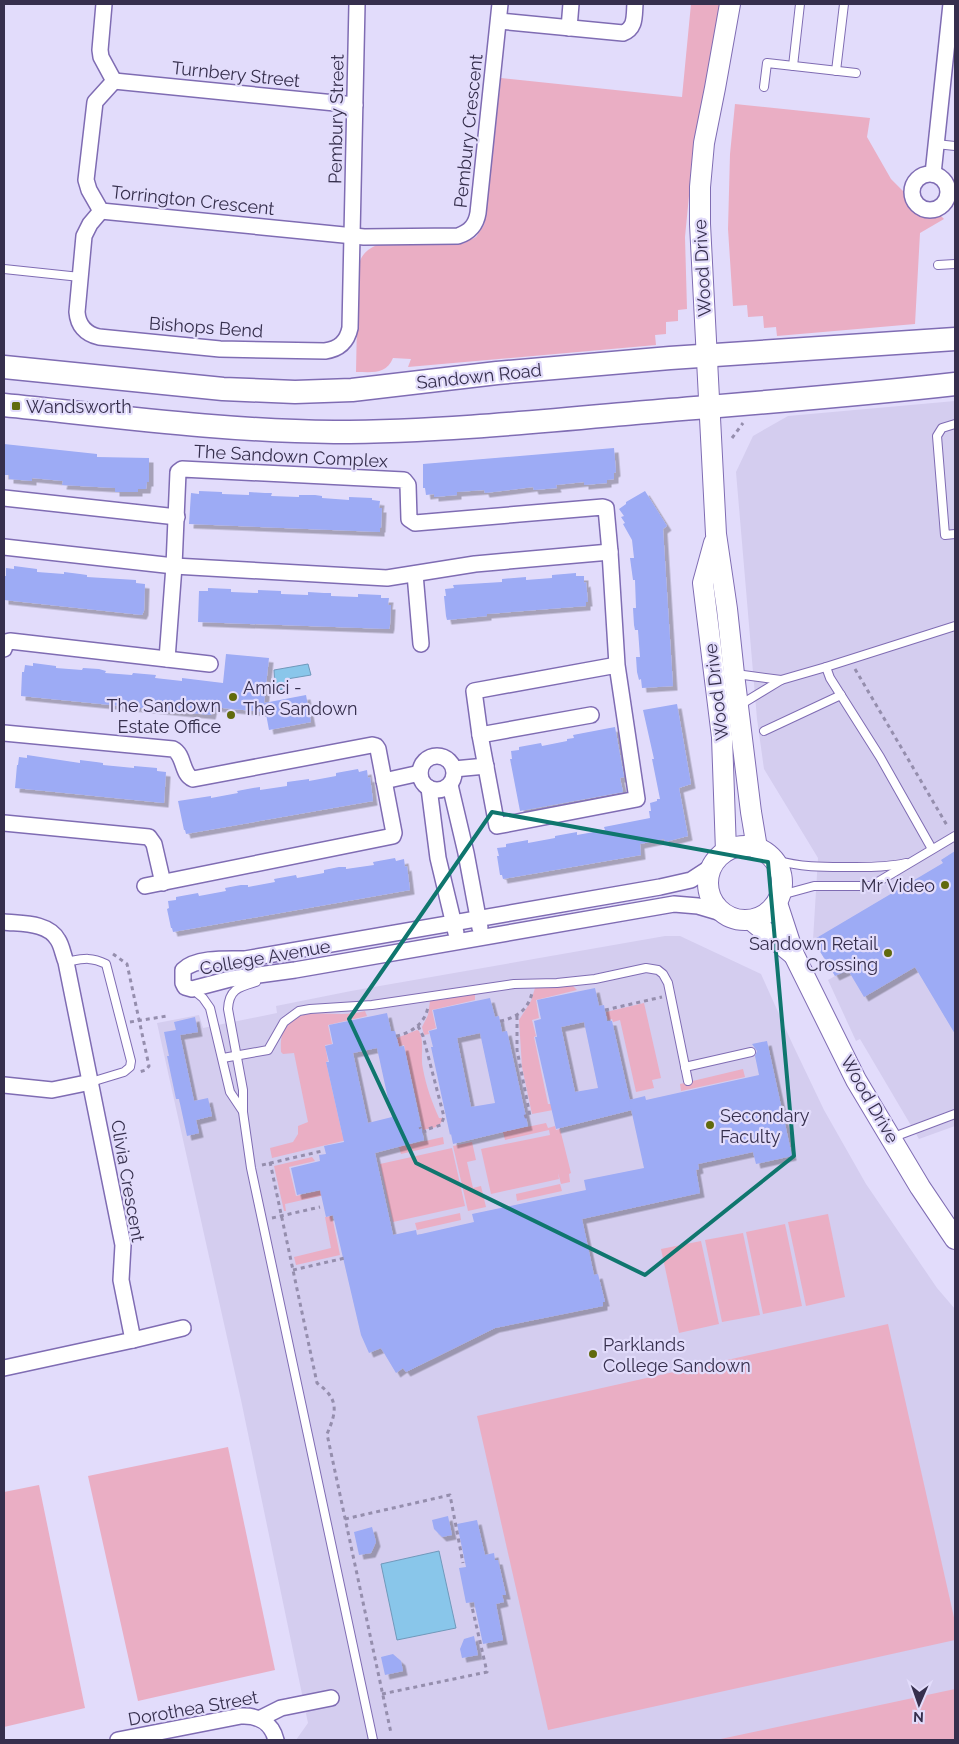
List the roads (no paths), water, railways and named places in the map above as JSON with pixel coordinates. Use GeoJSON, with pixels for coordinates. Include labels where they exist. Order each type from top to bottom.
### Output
{"type":"FeatureCollection","features":[{"type":"Feature","properties":{"kind":"main road","name":"Sandown Road"},"geometry":{"type":"LineString","coordinates":[[4,367],[223,389],[295,392],[352,390],[506,373],[707,356],[955,339]]}},
{"type":"Feature","properties":{"kind":"main road"},"geometry":{"type":"LineString","coordinates":[[4,405],[230,427],[332,432],[397,431],[470,427],[880,393],[955,384]]}},
{"type":"Feature","properties":{"kind":"street"},"geometry":{"type":"LineString","coordinates":[[104,4],[100,50],[101,57],[114,81]]}},
{"type":"Feature","properties":{"kind":"street","name":"Pembury Street"},"geometry":{"type":"LineString","coordinates":[[352,236],[357,4]]}},
{"type":"Feature","properties":{"kind":"street","name":"Pembury Crescent"},"geometry":{"type":"LineString","coordinates":[[352,236],[458,236],[468,232],[475,224],[478,213],[500,4]]}},
{"type":"Feature","properties":{"kind":"street"},"geometry":{"type":"LineString","coordinates":[[569,28],[571,4]]}},
{"type":"Feature","properties":{"kind":"street"},"geometry":{"type":"LineString","coordinates":[[499,21],[623,33],[628,32],[633,26],[635,4]]}},
{"type":"Feature","properties":{"kind":"street","name":"Wood Drive"},"geometry":{"type":"LineString","coordinates":[[730,4],[704,143],[700,187],[700,224],[716,534],[757,848]]}},
{"type":"Feature","properties":{"kind":"street"},"geometry":{"type":"LineString","coordinates":[[932,174],[936,144],[950,82],[951,4]]}},
{"type":"Feature","properties":{"kind":"street","name":"Turnbery Street"},"geometry":{"type":"LineString","coordinates":[[114,81],[355,105]]}},
{"type":"Feature","properties":{"kind":"street","name":"Torrington Crescent"},"geometry":{"type":"LineString","coordinates":[[114,81],[95,102],[87,171],[86,184],[101,211],[352,236]]}},
{"type":"Feature","properties":{"kind":"street","name":"Bishops Bend"},"geometry":{"type":"LineString","coordinates":[[101,211],[90,224],[84,236],[77,318],[83,329],[93,335],[220,348],[325,351],[341,345],[348,334],[352,236]]}},
{"type":"Feature","properties":{"kind":"street","name":"The Sandown Complex"},"geometry":{"type":"LineString","coordinates":[[167,659],[177,517],[178,472],[182,469],[404,480],[408,485],[409,519],[415,523],[603,507],[607,511],[617,665],[637,796],[636,800],[497,826],[480,736],[474,691],[617,665]]}},
{"type":"Feature","properties":{"kind":"street"},"geometry":{"type":"LineString","coordinates":[[4,498],[177,517]]}},
{"type":"Feature","properties":{"kind":"street","name":"Wood Drive"},"geometry":{"type":"LineString","coordinates":[[716,534],[703,583],[722,736],[726,851]]}},
{"type":"Feature","properties":{"kind":"street"},"geometry":{"type":"LineString","coordinates":[[4,547],[174,566],[387,578],[475,564],[610,552]]}},
{"type":"Feature","properties":{"kind":"street"},"geometry":{"type":"LineString","coordinates":[[415,574],[421,644]]}},
{"type":"Feature","properties":{"kind":"street"},"geometry":{"type":"LineString","coordinates":[[4,649],[6,642],[10,641],[210,664]]}},
{"type":"Feature","properties":{"kind":"street"},"geometry":{"type":"LineString","coordinates":[[480,736],[591,715]]}},
{"type":"Feature","properties":{"kind":"street"},"geometry":{"type":"LineString","coordinates":[[4,733],[173,749],[179,753],[188,776],[193,779],[372,745],[378,749],[394,832],[390,838],[145,886]]}},
{"type":"Feature","properties":{"kind":"street"},"geometry":{"type":"LineString","coordinates":[[429,788],[440,790],[450,785],[453,780],[454,769],[449,760],[439,755],[433,756],[424,762],[420,773],[421,779],[429,788],[438,858],[458,941]]}},
{"type":"Feature","properties":{"kind":"street"},"geometry":{"type":"LineString","coordinates":[[454,769],[486,766]]}},
{"type":"Feature","properties":{"kind":"street"},"geometry":{"type":"LineString","coordinates":[[384,781],[420,773]]}},
{"type":"Feature","properties":{"kind":"street"},"geometry":{"type":"LineString","coordinates":[[450,785],[482,937]]}},
{"type":"Feature","properties":{"kind":"street"},"geometry":{"type":"LineString","coordinates":[[4,823],[149,837],[154,844],[163,883]]}},
{"type":"Feature","properties":{"kind":"street"},"geometry":{"type":"LineString","coordinates":[[741,846],[757,848],[765,851],[774,860],[782,874],[783,886],[779,899],[764,915],[751,920],[738,919],[725,914],[716,905],[709,893],[708,880],[711,867],[717,858],[726,851],[741,846]]}},
{"type":"Feature","properties":{"kind":"street","name":"College Avenue"},"geometry":{"type":"LineString","coordinates":[[711,867],[696,878],[680,883],[245,959],[216,959],[196,963],[188,965],[183,970],[183,983],[186,987],[192,989],[230,979],[295,970],[674,904],[698,906],[725,914]]}},
{"type":"Feature","properties":{"kind":"street","name":"Wood Drive"},"geometry":{"type":"LineString","coordinates":[[779,899],[794,955],[856,1080],[920,1187],[955,1239]]}},
{"type":"Feature","properties":{"kind":"street","name":"Wood Drive"},"geometry":{"type":"LineString","coordinates":[[751,920],[794,955]]}},
{"type":"Feature","properties":{"kind":"street","name":"Clivia Crescent"},"geometry":{"type":"LineString","coordinates":[[4,922],[43,928],[52,932],[58,940],[66,962],[123,1246],[120,1280],[133,1340]]}},
{"type":"Feature","properties":{"kind":"street"},"geometry":{"type":"LineString","coordinates":[[4,1085],[52,1090],[91,1082]]}},
{"type":"Feature","properties":{"kind":"street"},"geometry":{"type":"LineString","coordinates":[[4,1368],[183,1328]]}},
{"type":"Feature","properties":{"kind":"street","name":"Dorothea Street"},"geometry":{"type":"LineString","coordinates":[[118,1740],[241,1716],[250,1715],[261,1718],[281,1708],[331,1698]]}},
{"type":"Feature","properties":{"kind":"street"},"geometry":{"type":"LineString","coordinates":[[261,1718],[269,1726],[276,1740]]}},
{"type":"Feature","properties":{"kind":"lane"},"geometry":{"type":"LineString","coordinates":[[793,66],[800,4]]}},
{"type":"Feature","properties":{"kind":"lane"},"geometry":{"type":"LineString","coordinates":[[836,71],[844,4]]}},
{"type":"Feature","properties":{"kind":"lane"},"geometry":{"type":"LineString","coordinates":[[764,87],[767,64],[856,73]]}},
{"type":"Feature","properties":{"kind":"lane"},"geometry":{"type":"LineString","coordinates":[[936,144],[955,146]]}},
{"type":"Feature","properties":{"kind":"lane"},"geometry":{"type":"LineString","coordinates":[[938,265],[955,264]]}},
{"type":"Feature","properties":{"kind":"lane"},"geometry":{"type":"LineString","coordinates":[[4,269],[80,277]]}},
{"type":"Feature","properties":{"kind":"lane"},"geometry":{"type":"LineString","coordinates":[[955,424],[942,428],[937,436],[945,535],[955,534]]}},
{"type":"Feature","properties":{"kind":"lane"},"geometry":{"type":"LineString","coordinates":[[738,706],[781,680],[826,668],[955,626]]}},
{"type":"Feature","properties":{"kind":"lane"},"geometry":{"type":"LineString","coordinates":[[826,668],[880,757],[932,850]]}},
{"type":"Feature","properties":{"kind":"lane"},"geometry":{"type":"LineString","coordinates":[[734,674],[781,680]]}},
{"type":"Feature","properties":{"kind":"lane"},"geometry":{"type":"LineString","coordinates":[[764,731],[841,695]]}},
{"type":"Feature","properties":{"kind":"lane"},"geometry":{"type":"LineString","coordinates":[[779,899],[814,886],[870,886],[955,836]]}},
{"type":"Feature","properties":{"kind":"lane"},"geometry":{"type":"LineString","coordinates":[[774,860],[796,866],[812,867],[891,866],[913,861]]}},
{"type":"Feature","properties":{"kind":"lane"},"geometry":{"type":"LineString","coordinates":[[66,962],[95,959],[106,964],[131,1061],[130,1067],[124,1072],[91,1082]]}},
{"type":"Feature","properties":{"kind":"lane"},"geometry":{"type":"LineString","coordinates":[[223,1058],[268,1050],[284,1022],[299,1011],[353,1007],[514,984],[595,979],[651,968],[658,970],[666,978],[688,1081]]}},
{"type":"Feature","properties":{"kind":"lane"},"geometry":{"type":"LineString","coordinates":[[295,970],[240,986],[230,996],[228,1009],[243,1090],[243,1112],[251,1168],[374,1740]]}},
{"type":"Feature","properties":{"kind":"lane"},"geometry":{"type":"LineString","coordinates":[[192,989],[203,998],[210,1008],[230,1092],[243,1112]]}},
{"type":"Feature","properties":{"kind":"lane"},"geometry":{"type":"LineString","coordinates":[[685,1067],[751,1052]]}},
{"type":"Feature","properties":{"kind":"lane"},"geometry":{"type":"LineString","coordinates":[[891,1138],[955,1114]]}},
{"type":"Feature","properties":{"kind":"water"},"geometry":{"type":"Polygon","coordinates":[[[308,664],[311,675],[287,679],[286,689],[275,690],[274,670],[308,664]]]}},
{"type":"Feature","properties":{"kind":"water"},"geometry":{"type":"Polygon","coordinates":[[[439,1551],[456,1628],[397,1640],[381,1564],[439,1551]]]}},
{"type":"Feature","properties":{"kind":"place","name":"Wandsworth"},"geometry":{"type":"Point","coordinates":[16,406]}},
{"type":"Feature","properties":{"kind":"place","name":"Amici - The Sandown"},"geometry":{"type":"Point","coordinates":[233,697]}},
{"type":"Feature","properties":{"kind":"place","name":"The Sandown Estate Office"},"geometry":{"type":"Point","coordinates":[231,715]}},
{"type":"Feature","properties":{"kind":"place","name":"Mr Video"},"geometry":{"type":"Point","coordinates":[945,885]}},
{"type":"Feature","properties":{"kind":"place","name":"Sandown Retail Crossing"},"geometry":{"type":"Point","coordinates":[888,953]}},
{"type":"Feature","properties":{"kind":"place","name":"Secondary Faculty"},"geometry":{"type":"Point","coordinates":[710,1125]}},
{"type":"Feature","properties":{"kind":"place","name":"Parklands College Sandown"},"geometry":{"type":"Point","coordinates":[593,1354]}}]}
